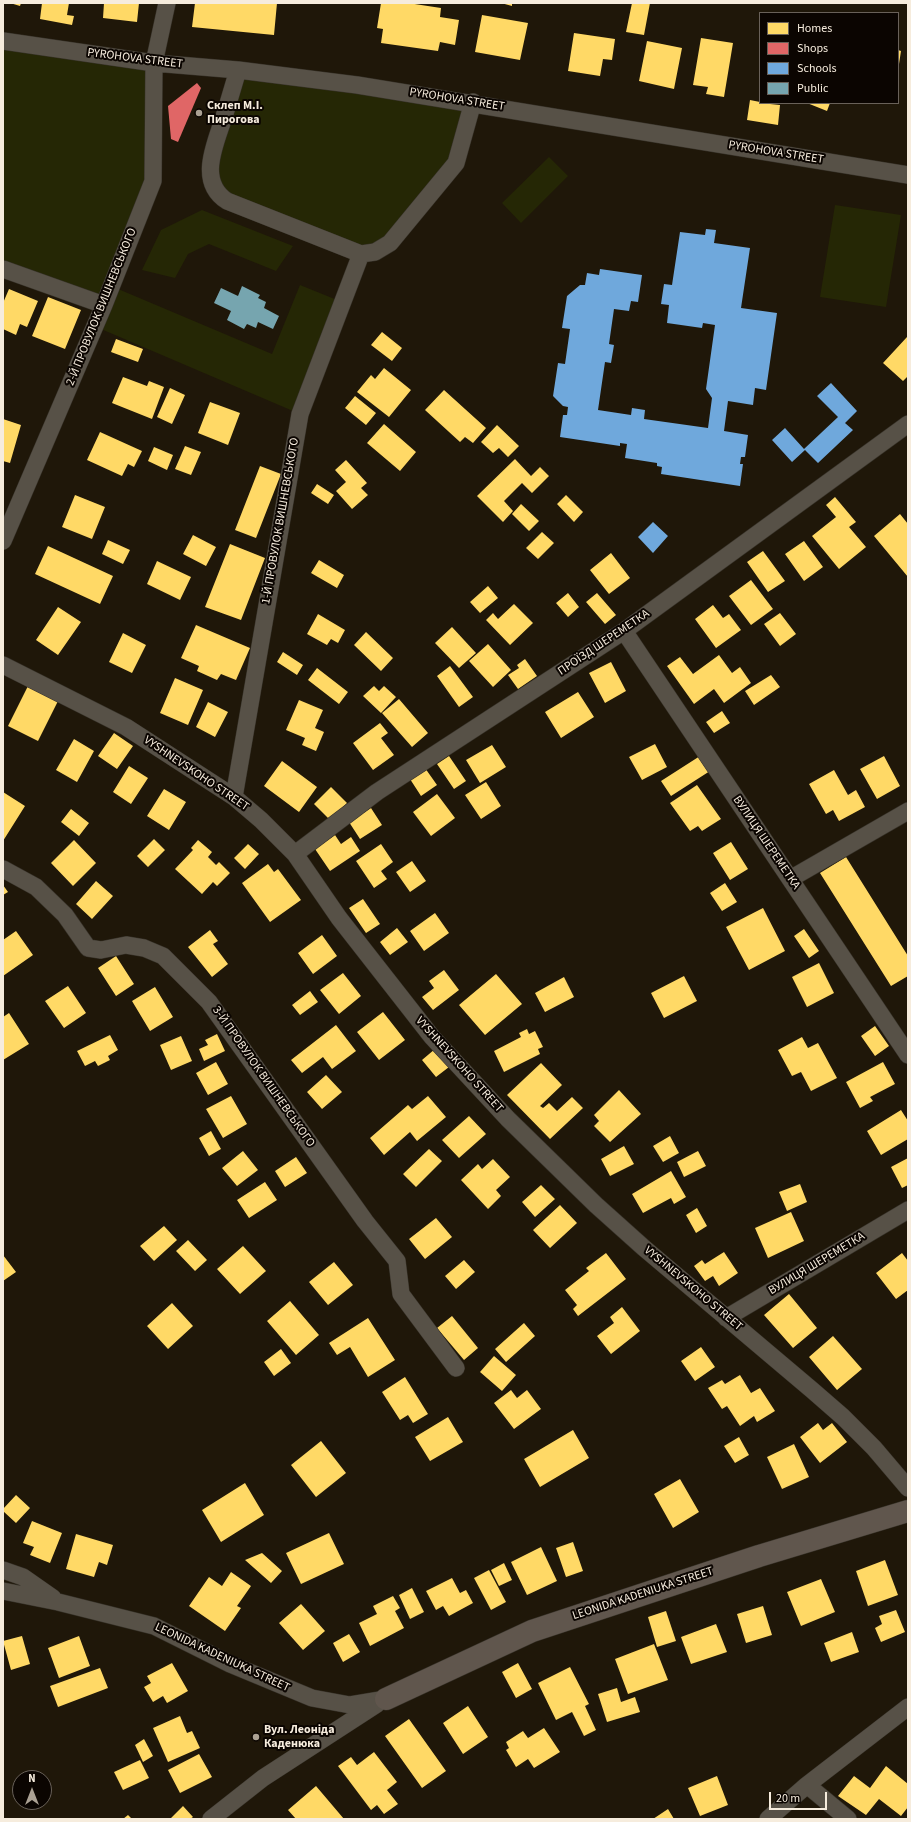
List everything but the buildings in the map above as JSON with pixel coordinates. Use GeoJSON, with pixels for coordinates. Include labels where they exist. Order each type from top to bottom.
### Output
{"type":"FeatureCollection","features":[{"type":"Feature","properties":{"kind":"street","name":"2-Й ПРОВУЛОК ВИШНЕВСЬКОГО"},"geometry":{"type":"LineString","coordinates":[[3,541],[104,305],[153,181],[154,63],[166,3]]}},
{"type":"Feature","properties":{"kind":"street","name":"PYROHOVA STREET"},"geometry":{"type":"LineString","coordinates":[[3,42],[154,63],[238,70],[357,85],[473,102],[908,175]]}},
{"type":"Feature","properties":{"kind":"street"},"geometry":{"type":"LineString","coordinates":[[238,70],[211,157],[210,176],[218,193],[227,201],[361,254],[376,252],[390,243],[456,163],[473,102]]}},
{"type":"Feature","properties":{"kind":"street","name":"1-Й ПРОВУЛОК ВИШНЕВСЬКОГО"},"geometry":{"type":"LineString","coordinates":[[234,797],[300,414],[361,254]]}},
{"type":"Feature","properties":{"kind":"street"},"geometry":{"type":"LineString","coordinates":[[3,269],[104,305]]}},
{"type":"Feature","properties":{"kind":"street","name":"ПРОЇЗД ШЕРЕМЕТКА"},"geometry":{"type":"LineString","coordinates":[[295,854],[377,792],[624,631],[908,424]]}},
{"type":"Feature","properties":{"kind":"street","name":"ВУЛИЦЯ ШЕРЕМЕТКА"},"geometry":{"type":"LineString","coordinates":[[624,631],[908,1054]]}},
{"type":"Feature","properties":{"kind":"street","name":"VYSHNEVSKOHO STREET"},"geometry":{"type":"LineString","coordinates":[[3,665],[126,727],[234,797],[261,820],[295,854],[348,930],[432,1037],[472,1082],[596,1205],[843,1417],[874,1448],[908,1488]]}},
{"type":"Feature","properties":{"kind":"street"},"geometry":{"type":"LineString","coordinates":[[790,879],[908,811]]}},
{"type":"Feature","properties":{"kind":"street","name":"3-Й ПРОВУЛОК ВИШНЕВСЬКОГО"},"geometry":{"type":"LineString","coordinates":[[3,869],[36,887],[64,915],[88,948],[101,950],[126,945],[144,948],[163,956],[209,1002],[365,1222],[397,1261],[401,1294],[456,1368]]}},
{"type":"Feature","properties":{"kind":"street","name":"ВУЛИЦЯ ШЕРЕМЕТКА"},"geometry":{"type":"LineString","coordinates":[[726,1318],[908,1210]]}},
{"type":"Feature","properties":{"kind":"street","name":"LEONIDA KADENIUKA STREET"},"geometry":{"type":"LineString","coordinates":[[211,1819],[262,1778],[386,1699],[532,1631],[759,1556],[908,1511]]}},
{"type":"Feature","properties":{"kind":"street","name":"LEONIDA KADENIUKA STREET"},"geometry":{"type":"LineString","coordinates":[[3,1570],[24,1577],[58,1602]]}},
{"type":"Feature","properties":{"kind":"street","name":"LEONIDA KADENIUKA STREET"},"geometry":{"type":"LineString","coordinates":[[3,1591],[58,1602],[154,1626],[230,1664],[312,1698],[350,1705],[386,1699]]}},
{"type":"Feature","properties":{"kind":"street"},"geometry":{"type":"LineString","coordinates":[[768,1819],[807,1785],[908,1707]]}},
{"type":"Feature","properties":{"kind":"street"},"geometry":{"type":"LineString","coordinates":[[807,1785],[848,1819]]}},
{"type":"Feature","properties":{"kind":"green space"},"geometry":{"type":"Polygon","coordinates":[[[3,41],[154,63],[153,181],[111,286],[272,354],[300,285],[342,302],[300,414],[94,326],[104,305],[3,269],[3,41]]]}},
{"type":"Feature","properties":{"kind":"green space"},"geometry":{"type":"Polygon","coordinates":[[[238,70],[473,102],[456,163],[375,252],[227,201],[211,157],[238,70]]]}},
{"type":"Feature","properties":{"kind":"green space"},"geometry":{"type":"Polygon","coordinates":[[[549,157],[568,176],[521,223],[502,203],[549,157]]]}},
{"type":"Feature","properties":{"kind":"green space"},"geometry":{"type":"Polygon","coordinates":[[[835,205],[901,215],[886,307],[820,297],[835,205]]]}},
{"type":"Feature","properties":{"kind":"green space"},"geometry":{"type":"Polygon","coordinates":[[[202,210],[293,246],[276,271],[209,244],[188,254],[175,278],[142,270],[161,230],[202,210]]]}},
{"type":"Feature","properties":{"kind":"place","name":"Склеп М.І. Пирогова"},"geometry":{"type":"Point","coordinates":[199,113]}},
{"type":"Feature","properties":{"kind":"place","name":"Вул. Леоніда Каденюка"},"geometry":{"type":"Point","coordinates":[256,1737]}}]}
